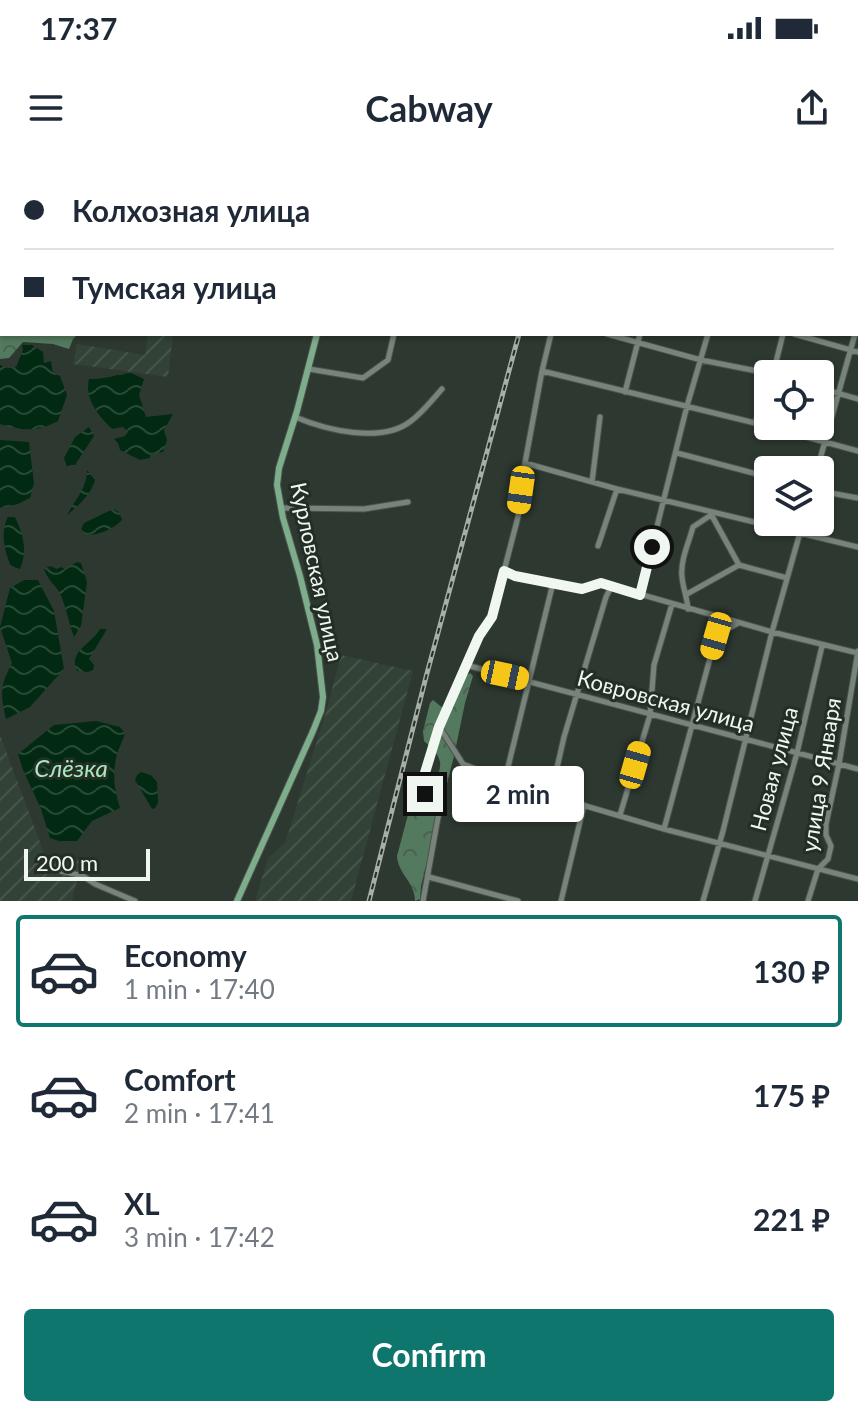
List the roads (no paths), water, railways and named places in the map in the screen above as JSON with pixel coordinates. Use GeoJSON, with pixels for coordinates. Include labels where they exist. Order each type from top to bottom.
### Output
{"type":"FeatureCollection","features":[{"type":"Feature","properties":{"kind":"main road","name":"Курловская улица"},"geometry":{"type":"LineString","coordinates":[[237,901],[322,705],[315,631],[277,485],[279,468],[317,336]]}},
{"type":"Feature","properties":{"kind":"street"},"geometry":{"type":"LineString","coordinates":[[309,369],[363,378],[388,360],[394,336]]}},
{"type":"Feature","properties":{"kind":"street"},"geometry":{"type":"LineString","coordinates":[[423,901],[441,801],[425,794],[424,776],[439,727],[479,636],[492,617],[518,517],[525,463],[551,336]]}},
{"type":"Feature","properties":{"kind":"street"},"geometry":{"type":"LineString","coordinates":[[614,336],[701,360],[754,370]]}},
{"type":"Feature","properties":{"kind":"street"},"geometry":{"type":"LineString","coordinates":[[625,392],[639,336]]}},
{"type":"Feature","properties":{"kind":"street"},"geometry":{"type":"LineString","coordinates":[[640,595],[707,336]]}},
{"type":"Feature","properties":{"kind":"street"},"geometry":{"type":"LineString","coordinates":[[776,360],[782,336]]}},
{"type":"Feature","properties":{"kind":"street"},"geometry":{"type":"LineString","coordinates":[[801,336],[854,351],[838,393],[821,456]]}},
{"type":"Feature","properties":{"kind":"street"},"geometry":{"type":"LineString","coordinates":[[542,371],[754,423]]}},
{"type":"Feature","properties":{"kind":"street"},"geometry":{"type":"LineString","coordinates":[[295,417],[341,432],[383,432],[411,422],[442,389]]}},
{"type":"Feature","properties":{"kind":"street"},"geometry":{"type":"LineString","coordinates":[[834,392],[858,399]]}},
{"type":"Feature","properties":{"kind":"street"},"geometry":{"type":"LineString","coordinates":[[592,482],[600,417]]}},
{"type":"Feature","properties":{"kind":"street"},"geometry":{"type":"LineString","coordinates":[[818,440],[858,451]]}},
{"type":"Feature","properties":{"kind":"street"},"geometry":{"type":"LineString","coordinates":[[677,453],[754,473]]}},
{"type":"Feature","properties":{"kind":"street"},"geometry":{"type":"LineString","coordinates":[[525,463],[754,522]]}},
{"type":"Feature","properties":{"kind":"street"},"geometry":{"type":"LineString","coordinates":[[598,546],[617,489]]}},
{"type":"Feature","properties":{"kind":"street"},"geometry":{"type":"LineString","coordinates":[[834,494],[858,498]]}},
{"type":"Feature","properties":{"kind":"street"},"geometry":{"type":"LineString","coordinates":[[281,508],[364,509],[408,502]]}},
{"type":"Feature","properties":{"kind":"street"},"geometry":{"type":"LineString","coordinates":[[710,512],[739,565]]}},
{"type":"Feature","properties":{"kind":"street"},"geometry":{"type":"LineString","coordinates":[[688,609],[682,567],[693,527],[710,512]]}},
{"type":"Feature","properties":{"kind":"street"},"geometry":{"type":"LineString","coordinates":[[703,901],[799,536]]}},
{"type":"Feature","properties":{"kind":"street"},"geometry":{"type":"LineString","coordinates":[[812,536],[858,547]]}},
{"type":"Feature","properties":{"kind":"street"},"geometry":{"type":"LineString","coordinates":[[687,594],[739,565],[787,578]]}},
{"type":"Feature","properties":{"kind":"street"},"geometry":{"type":"LineString","coordinates":[[504,571],[582,589],[601,583],[612,585],[822,646],[858,652]]}},
{"type":"Feature","properties":{"kind":"street"},"geometry":{"type":"LineString","coordinates":[[518,786],[508,767],[553,583]]}},
{"type":"Feature","properties":{"kind":"street"},"geometry":{"type":"LineString","coordinates":[[553,795],[564,737],[612,585]]}},
{"type":"Feature","properties":{"kind":"street"},"geometry":{"type":"LineString","coordinates":[[620,815],[650,715],[654,665],[672,604]]}},
{"type":"Feature","properties":{"kind":"street"},"geometry":{"type":"LineString","coordinates":[[664,829],[716,636],[739,622]]}},
{"type":"Feature","properties":{"kind":"street","name":"Новая улица"},"geometry":{"type":"LineString","coordinates":[[755,901],[797,753],[822,646]]}},
{"type":"Feature","properties":{"kind":"street","name":"улица 9 Января"},"geometry":{"type":"LineString","coordinates":[[808,901],[818,869],[828,859],[831,846],[826,835],[826,824],[858,652]]}},
{"type":"Feature","properties":{"kind":"street","name":"Ковровская улица"},"geometry":{"type":"LineString","coordinates":[[466,665],[858,769]]}},
{"type":"Feature","properties":{"kind":"street"},"geometry":{"type":"LineString","coordinates":[[439,727],[463,764],[518,786],[664,829],[858,879]]}},
{"type":"Feature","properties":{"kind":"street"},"geometry":{"type":"LineString","coordinates":[[561,901],[584,805]]}},
{"type":"Feature","properties":{"kind":"street"},"geometry":{"type":"LineString","coordinates":[[46,864],[83,876],[135,901]]}},
{"type":"Feature","properties":{"kind":"street"},"geometry":{"type":"LineString","coordinates":[[429,877],[518,901]]}},
{"type":"Feature","properties":{"kind":"water"},"geometry":{"type":"Polygon","coordinates":[[[22,345],[32,345],[43,352],[44,363],[51,361],[53,373],[60,376],[67,395],[58,421],[36,429],[0,424],[0,365],[16,367],[22,345]]]}},
{"type":"Feature","properties":{"kind":"water"},"geometry":{"type":"Polygon","coordinates":[[[131,373],[144,379],[139,395],[146,417],[173,414],[164,430],[167,440],[163,452],[140,460],[120,450],[114,439],[128,432],[123,427],[112,429],[98,413],[88,386],[89,379],[131,373]]]}},
{"type":"Feature","properties":{"kind":"water"},"geometry":{"type":"Polygon","coordinates":[[[89,427],[94,436],[75,465],[67,467],[64,458],[75,437],[89,427]]]}},
{"type":"Feature","properties":{"kind":"water"},"geometry":{"type":"Polygon","coordinates":[[[0,440],[29,442],[34,483],[30,498],[0,508],[0,440]]]}},
{"type":"Feature","properties":{"kind":"water"},"geometry":{"type":"Polygon","coordinates":[[[87,470],[95,480],[93,485],[84,500],[67,515],[83,488],[87,470]]]}},
{"type":"Feature","properties":{"kind":"water"},"geometry":{"type":"Polygon","coordinates":[[[113,509],[119,512],[122,520],[119,523],[100,533],[85,535],[81,529],[84,523],[113,509]]]}},
{"type":"Feature","properties":{"kind":"water"},"geometry":{"type":"Polygon","coordinates":[[[8,517],[15,517],[22,536],[24,555],[20,569],[11,566],[5,548],[4,528],[8,517]]]}},
{"type":"Feature","properties":{"kind":"water"},"geometry":{"type":"Polygon","coordinates":[[[81,563],[87,582],[81,626],[74,637],[62,598],[44,569],[50,566],[65,569],[81,563]]]}},
{"type":"Feature","properties":{"kind":"water"},"geometry":{"type":"Polygon","coordinates":[[[24,580],[38,580],[54,611],[64,669],[30,707],[6,719],[2,690],[12,663],[0,627],[10,588],[24,580]]]}},
{"type":"Feature","properties":{"kind":"water"},"geometry":{"type":"Polygon","coordinates":[[[100,629],[107,629],[89,659],[94,665],[93,670],[77,671],[78,653],[100,629]]]}},
{"type":"Feature","properties":{"kind":"water","name":"Слёзка"},"geometry":{"type":"Polygon","coordinates":[[[96,721],[120,727],[125,733],[114,772],[120,808],[92,821],[77,841],[50,838],[18,754],[54,725],[96,721]]]}},
{"type":"Feature","properties":{"kind":"water"},"geometry":{"type":"Polygon","coordinates":[[[141,772],[151,775],[157,782],[158,803],[155,808],[152,809],[135,780],[141,772]]]}},
{"type":"Feature","properties":{"kind":"railway"},"geometry":{"type":"LineString","coordinates":[[369,901],[518,336]]}}]}
